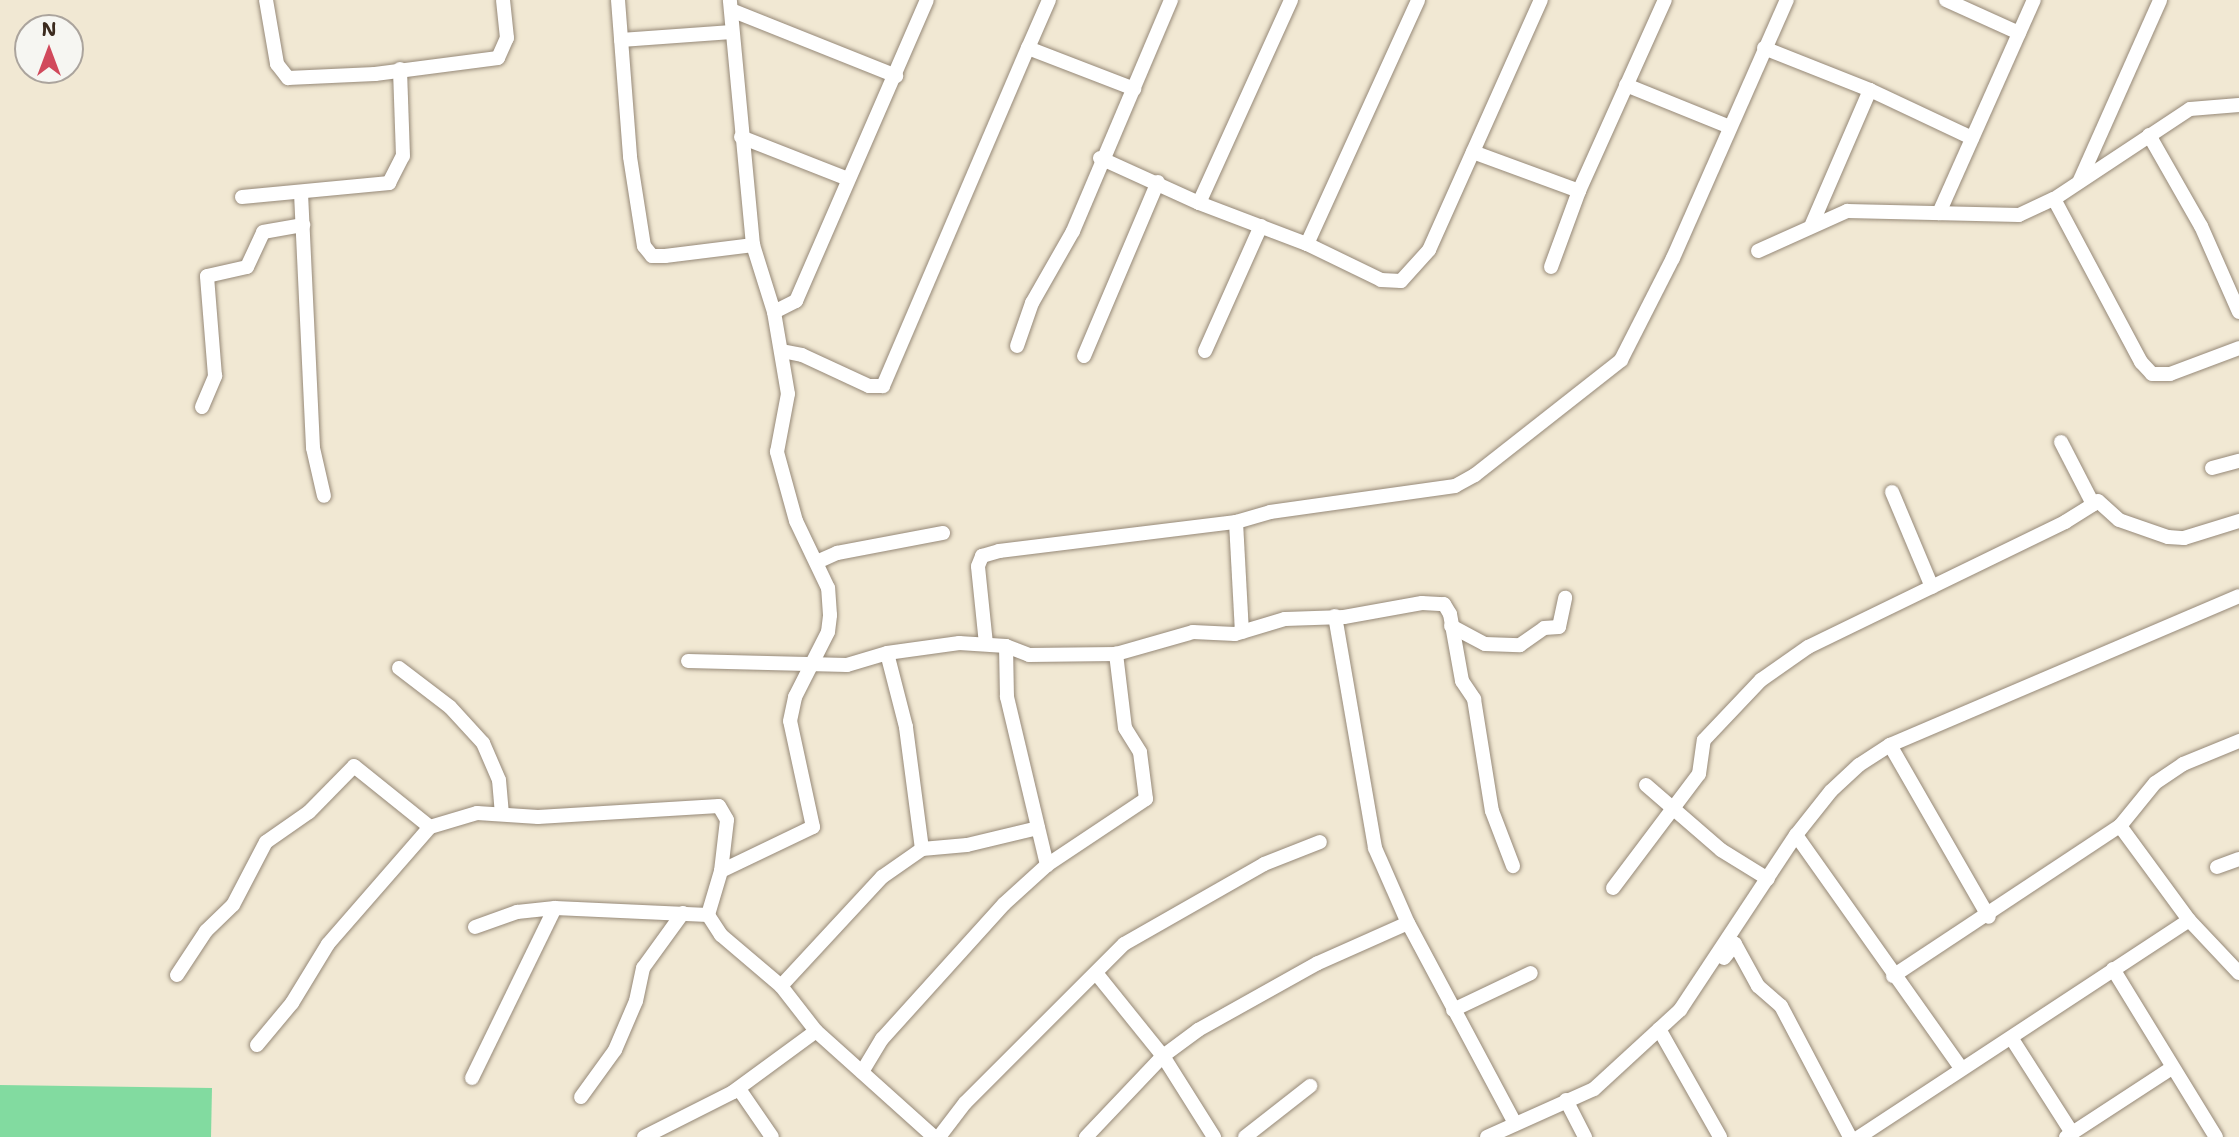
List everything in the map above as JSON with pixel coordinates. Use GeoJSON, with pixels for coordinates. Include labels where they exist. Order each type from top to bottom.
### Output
{"type":"FeatureCollection","features":[{"type":"Feature","properties":{"kind":"street"},"geometry":{"type":"LineString","coordinates":[[266,0],[277,64],[284,76],[400,69],[498,58],[507,38],[503,0]]}},
{"type":"Feature","properties":{"kind":"street"},"geometry":{"type":"LineString","coordinates":[[618,0],[630,157],[644,246],[652,256],[665,256],[753,245]]}},
{"type":"Feature","properties":{"kind":"street"},"geometry":{"type":"LineString","coordinates":[[774,312],[796,301],[927,0]]}},
{"type":"Feature","properties":{"kind":"street"},"geometry":{"type":"LineString","coordinates":[[782,351],[802,355],[869,386],[883,386],[1048,0]]}},
{"type":"Feature","properties":{"kind":"street"},"geometry":{"type":"LineString","coordinates":[[1017,346],[1032,303],[1073,230],[1100,158],[1134,89],[1171,0]]}},
{"type":"Feature","properties":{"kind":"street"},"geometry":{"type":"LineString","coordinates":[[1199,204],[1291,0]]}},
{"type":"Feature","properties":{"kind":"street"},"geometry":{"type":"LineString","coordinates":[[1307,244],[1418,0]]}},
{"type":"Feature","properties":{"kind":"street"},"geometry":{"type":"LineString","coordinates":[[1100,158],[1158,182],[1199,204],[1307,244],[1381,280],[1401,281],[1429,250],[1541,0]]}},
{"type":"Feature","properties":{"kind":"street"},"geometry":{"type":"LineString","coordinates":[[1551,267],[1578,191],[1665,0]]}},
{"type":"Feature","properties":{"kind":"street"},"geometry":{"type":"LineString","coordinates":[[986,644],[978,566],[982,556],[999,551],[1236,522],[1270,512],[1455,486],[1475,475],[1621,359],[1673,258],[1787,0]]}},
{"type":"Feature","properties":{"kind":"street"},"geometry":{"type":"LineString","coordinates":[[1946,0],[2019,33]]}},
{"type":"Feature","properties":{"kind":"street"},"geometry":{"type":"LineString","coordinates":[[1939,213],[2034,0]]}},
{"type":"Feature","properties":{"kind":"street"},"geometry":{"type":"LineString","coordinates":[[2080,180],[2160,0]]}},
{"type":"Feature","properties":{"kind":"street"},"geometry":{"type":"LineString","coordinates":[[721,871],[813,827],[790,721],[809,665],[828,632],[830,615],[828,588],[819,561],[796,521],[778,452],[788,394],[774,312],[753,245],[730,5],[896,76]]}},
{"type":"Feature","properties":{"kind":"street"},"geometry":{"type":"LineString","coordinates":[[621,40],[732,32]]}},
{"type":"Feature","properties":{"kind":"street"},"geometry":{"type":"LineString","coordinates":[[1028,48],[1134,89]]}},
{"type":"Feature","properties":{"kind":"street"},"geometry":{"type":"LineString","coordinates":[[1764,48],[1870,90],[1972,138]]}},
{"type":"Feature","properties":{"kind":"street"},"geometry":{"type":"LineString","coordinates":[[242,197],[389,183],[396,178],[404,156],[400,69]]}},
{"type":"Feature","properties":{"kind":"street"},"geometry":{"type":"LineString","coordinates":[[1626,85],[1730,127]]}},
{"type":"Feature","properties":{"kind":"street"},"geometry":{"type":"LineString","coordinates":[[1812,224],[1870,90]]}},
{"type":"Feature","properties":{"kind":"street"},"geometry":{"type":"LineString","coordinates":[[1758,251],[1812,224],[1847,211],[2019,215],[2054,199],[2190,109],[2237,101]]}},
{"type":"Feature","properties":{"kind":"street"},"geometry":{"type":"LineString","coordinates":[[2149,135],[2202,226],[2239,312]]}},
{"type":"Feature","properties":{"kind":"street"},"geometry":{"type":"LineString","coordinates":[[741,137],[848,179]]}},
{"type":"Feature","properties":{"kind":"street"},"geometry":{"type":"LineString","coordinates":[[1473,152],[1578,191]]}},
{"type":"Feature","properties":{"kind":"street"},"geometry":{"type":"LineString","coordinates":[[1084,356],[1158,182]]}},
{"type":"Feature","properties":{"kind":"street"},"geometry":{"type":"LineString","coordinates":[[301,193],[313,448],[324,496]]}},
{"type":"Feature","properties":{"kind":"street"},"geometry":{"type":"LineString","coordinates":[[2054,199],[2141,362],[2152,374],[2170,374],[2239,348]]}},
{"type":"Feature","properties":{"kind":"street"},"geometry":{"type":"LineString","coordinates":[[202,407],[215,376],[207,276],[247,267],[263,232],[303,225]]}},
{"type":"Feature","properties":{"kind":"street"},"geometry":{"type":"LineString","coordinates":[[1205,351],[1261,226]]}},
{"type":"Feature","properties":{"kind":"street"},"geometry":{"type":"LineString","coordinates":[[2062,442],[2093,504]]}},
{"type":"Feature","properties":{"kind":"street"},"geometry":{"type":"LineString","coordinates":[[2212,468],[2239,461]]}},
{"type":"Feature","properties":{"kind":"street"},"geometry":{"type":"LineString","coordinates":[[1892,492],[1932,587]]}},
{"type":"Feature","properties":{"kind":"street"},"geometry":{"type":"LineString","coordinates":[[1613,888],[1699,774],[1704,740],[1761,680],[1808,647],[2076,517],[2098,501],[2119,520],[2168,537],[2184,538],[2239,521]]}},
{"type":"Feature","properties":{"kind":"street"},"geometry":{"type":"LineString","coordinates":[[1236,522],[1242,632]]}},
{"type":"Feature","properties":{"kind":"street"},"geometry":{"type":"LineString","coordinates":[[819,561],[836,553],[943,533]]}},
{"type":"Feature","properties":{"kind":"street"},"geometry":{"type":"LineString","coordinates":[[1680,1010],[1796,835],[1831,790],[1890,745],[2239,596]]}},
{"type":"Feature","properties":{"kind":"street"},"geometry":{"type":"LineString","coordinates":[[1451,626],[1485,644],[1520,645],[1544,628],[1559,628],[1565,598]]}},
{"type":"Feature","properties":{"kind":"street"},"geometry":{"type":"LineString","coordinates":[[688,661],[847,665],[887,653],[959,643],[1006,646],[1029,654],[1116,654],[1193,632],[1242,632],[1277,621],[1444,604],[1462,681],[1474,699],[1492,811],[1513,866]]}},
{"type":"Feature","properties":{"kind":"street"},"geometry":{"type":"LineString","coordinates":[[1335,616],[1375,848],[1408,923],[1515,1123]]}},
{"type":"Feature","properties":{"kind":"street"},"geometry":{"type":"LineString","coordinates":[[1006,646],[1007,696],[1048,865]]}},
{"type":"Feature","properties":{"kind":"street"},"geometry":{"type":"LineString","coordinates":[[887,653],[906,727],[922,849]]}},
{"type":"Feature","properties":{"kind":"street"},"geometry":{"type":"LineString","coordinates":[[862,1072],[882,1039],[926,988],[1048,865],[1146,799],[1140,752],[1125,728],[1116,654]]}},
{"type":"Feature","properties":{"kind":"street"},"geometry":{"type":"LineString","coordinates":[[399,668],[450,707],[483,743],[499,780],[502,814]]}},
{"type":"Feature","properties":{"kind":"street"},"geometry":{"type":"LineString","coordinates":[[1894,976],[1989,917],[2120,826],[2155,783],[2183,764],[2239,741]]}},
{"type":"Feature","properties":{"kind":"street"},"geometry":{"type":"LineString","coordinates":[[1890,745],[1989,917]]}},
{"type":"Feature","properties":{"kind":"street"},"geometry":{"type":"LineString","coordinates":[[177,975],[206,931],[233,905],[266,842],[309,812],[354,766],[360,766],[430,827]]}},
{"type":"Feature","properties":{"kind":"street"},"geometry":{"type":"LineString","coordinates":[[1646,785],[1671,810],[1768,879]]}},
{"type":"Feature","properties":{"kind":"street"},"geometry":{"type":"LineString","coordinates":[[257,1045],[292,1003],[328,944],[430,827],[477,813],[538,817],[719,806],[727,820],[721,871],[708,915],[721,935],[781,986],[816,1031],[936,1137],[954,1114],[1124,944],[1189,912],[1264,864],[1320,842]]}},
{"type":"Feature","properties":{"kind":"street"},"geometry":{"type":"LineString","coordinates":[[2120,826],[2189,920],[2239,973]]}},
{"type":"Feature","properties":{"kind":"street"},"geometry":{"type":"LineString","coordinates":[[781,986],[882,877],[922,849],[967,845],[1038,828]]}},
{"type":"Feature","properties":{"kind":"street"},"geometry":{"type":"LineString","coordinates":[[1796,835],[1844,897],[1894,976],[1961,1068]]}},
{"type":"Feature","properties":{"kind":"street"},"geometry":{"type":"LineString","coordinates":[[2217,867],[2239,859]]}},
{"type":"Feature","properties":{"kind":"street"},"geometry":{"type":"LineString","coordinates":[[475,927],[517,912],[555,908],[708,915]]}},
{"type":"Feature","properties":{"kind":"street"},"geometry":{"type":"LineString","coordinates":[[472,1078],[555,908]]}},
{"type":"Feature","properties":{"kind":"street"},"geometry":{"type":"LineString","coordinates":[[581,1097],[615,1050],[636,1001],[643,968],[683,913]]}},
{"type":"Feature","properties":{"kind":"street"},"geometry":{"type":"LineString","coordinates":[[1859,1137],[1961,1068],[2012,1039],[2189,920]]}},
{"type":"Feature","properties":{"kind":"street"},"geometry":{"type":"LineString","coordinates":[[1086,1137],[1163,1056],[1243,1003],[1318,963],[1408,923]]}},
{"type":"Feature","properties":{"kind":"street"},"geometry":{"type":"LineString","coordinates":[[1487,1137],[1594,1088],[1680,1010],[1735,944],[1758,986],[1782,1006],[1791,1021],[1850,1137]]}},
{"type":"Feature","properties":{"kind":"street"},"geometry":{"type":"LineString","coordinates":[[2113,970],[2216,1137]]}},
{"type":"Feature","properties":{"kind":"street"},"geometry":{"type":"LineString","coordinates":[[1096,973],[1163,1056],[1214,1137]]}},
{"type":"Feature","properties":{"kind":"street"},"geometry":{"type":"LineString","coordinates":[[1453,1010],[1531,973]]}},
{"type":"Feature","properties":{"kind":"street"},"geometry":{"type":"LineString","coordinates":[[1659,1029],[1720,1137]]}},
{"type":"Feature","properties":{"kind":"street"},"geometry":{"type":"LineString","coordinates":[[644,1137],[739,1089],[816,1031]]}},
{"type":"Feature","properties":{"kind":"street"},"geometry":{"type":"LineString","coordinates":[[2012,1039],[2069,1135],[2172,1068]]}},
{"type":"Feature","properties":{"kind":"street"},"geometry":{"type":"LineString","coordinates":[[1245,1137],[1310,1086]]}},
{"type":"Feature","properties":{"kind":"street"},"geometry":{"type":"LineString","coordinates":[[739,1089],[772,1137]]}},
{"type":"Feature","properties":{"kind":"street"},"geometry":{"type":"LineString","coordinates":[[1566,1100],[1585,1137]]}},
{"type":"Feature","properties":{"kind":"green space"},"geometry":{"type":"Polygon","coordinates":[[[0,1085],[212,1088],[211,1137],[0,1137],[0,1085]]]}}]}
